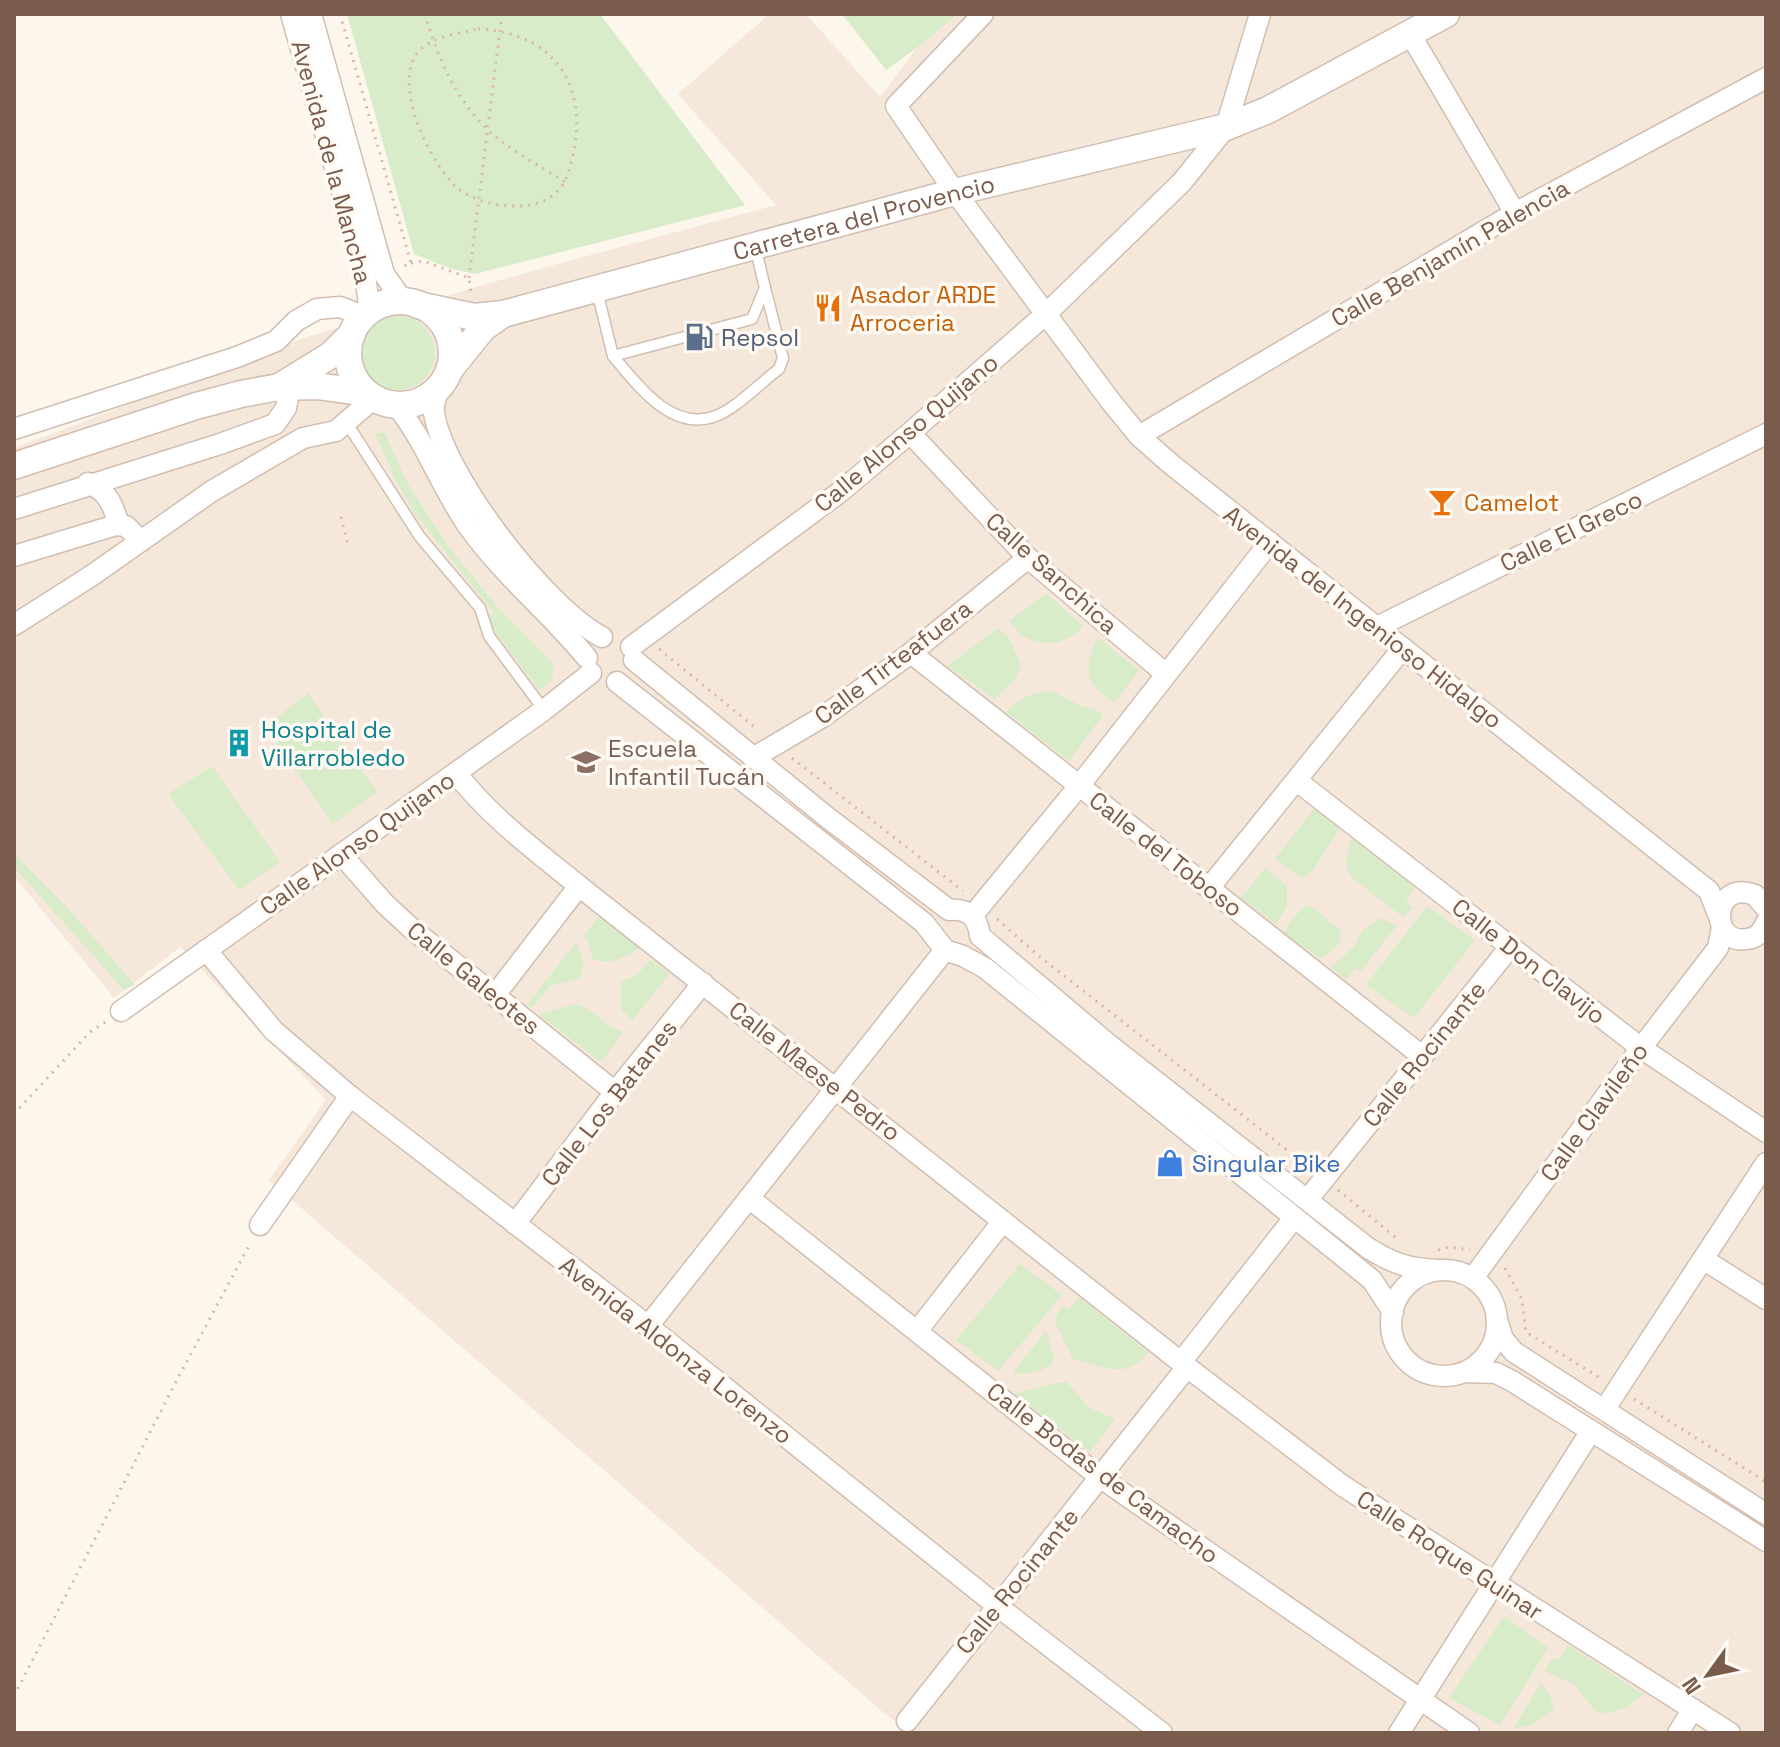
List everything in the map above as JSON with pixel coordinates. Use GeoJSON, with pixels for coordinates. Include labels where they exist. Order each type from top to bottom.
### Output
{"type":"FeatureCollection","features":[{"type":"Feature","properties":{"kind":"street","name":"Avenida de la Mancha"},"geometry":{"type":"LineString","coordinates":[[291,14],[367,280],[362,320]]}},
{"type":"Feature","properties":{"kind":"street","name":"Avenida de la Mancha"},"geometry":{"type":"LineString","coordinates":[[311,14],[384,274],[411,303]]}},
{"type":"Feature","properties":{"kind":"street","name":"Avenida del Ingenioso Hidalgo"},"geometry":{"type":"LineString","coordinates":[[983,14],[896,106],[955,192],[1139,436],[1709,891]]}},
{"type":"Feature","properties":{"kind":"street"},"geometry":{"type":"LineString","coordinates":[[1226,127],[1260,14]]}},
{"type":"Feature","properties":{"kind":"street","name":"Carretera del Provencio"},"geometry":{"type":"LineString","coordinates":[[411,303],[474,317],[503,314],[955,192],[1226,127],[1268,110],[1417,24],[1446,14]]}},
{"type":"Feature","properties":{"kind":"street"},"geometry":{"type":"LineString","coordinates":[[1417,24],[1515,213]]}},
{"type":"Feature","properties":{"kind":"street","name":"Calle Benjamín Palencia"},"geometry":{"type":"LineString","coordinates":[[1139,436],[1515,213],[1766,78]]}},
{"type":"Feature","properties":{"kind":"street","name":"Calle Alonso Quijano"},"geometry":{"type":"LineString","coordinates":[[636,648],[840,492],[1047,313],[1182,182],[1226,127]]}},
{"type":"Feature","properties":{"kind":"street"},"geometry":{"type":"LineString","coordinates":[[284,387],[331,355],[380,305],[411,303],[436,315],[451,342],[444,379],[433,409],[447,453],[480,508],[550,595],[586,629],[602,637],[618,637],[636,648],[753,758],[949,910],[978,911]]}},
{"type":"Feature","properties":{"kind":"street"},"geometry":{"type":"LineString","coordinates":[[14,429],[237,357],[276,341],[296,321],[317,309],[340,307],[362,320]]}},
{"type":"Feature","properties":{"kind":"street","name":"Carretera del Provencio"},"geometry":{"type":"LineString","coordinates":[[444,379],[483,328],[503,314]]}},
{"type":"Feature","properties":{"kind":"street"},"geometry":{"type":"LineString","coordinates":[[362,320],[348,348],[349,362],[356,380],[416,433],[449,497],[477,538],[603,681],[617,682],[924,923],[948,947],[985,968],[1372,1280],[1393,1312]]}},
{"type":"Feature","properties":{"kind":"street"},"geometry":{"type":"LineString","coordinates":[[14,466],[196,406],[284,387],[317,386],[379,399],[421,401],[444,379]]}},
{"type":"Feature","properties":{"kind":"street"},"geometry":{"type":"LineString","coordinates":[[14,509],[275,424],[286,408],[284,387]]}},
{"type":"Feature","properties":{"kind":"street"},"geometry":{"type":"LineString","coordinates":[[14,625],[244,470],[303,438],[336,431],[379,399]]}},
{"type":"Feature","properties":{"kind":"street","name":"Calle Sanchica"},"geometry":{"type":"LineString","coordinates":[[910,433],[1028,558],[1166,674]]}},
{"type":"Feature","properties":{"kind":"street","name":"Calle El Greco"},"geometry":{"type":"LineString","coordinates":[[1377,627],[1766,434]]}},
{"type":"Feature","properties":{"kind":"street"},"geometry":{"type":"LineString","coordinates":[[88,483],[103,489],[119,525]]}},
{"type":"Feature","properties":{"kind":"street"},"geometry":{"type":"LineString","coordinates":[[14,556],[119,525],[126,526],[141,541]]}},
{"type":"Feature","properties":{"kind":"street"},"geometry":{"type":"LineString","coordinates":[[948,947],[974,947],[980,936],[978,911],[1270,542]]}},
{"type":"Feature","properties":{"kind":"street","name":"Calle Tirteafuera"},"geometry":{"type":"LineString","coordinates":[[753,758],[824,716],[911,653],[1028,558]]}},
{"type":"Feature","properties":{"kind":"street"},"geometry":{"type":"LineString","coordinates":[[589,665],[591,645],[602,637]]}},
{"type":"Feature","properties":{"kind":"street"},"geometry":{"type":"LineString","coordinates":[[617,682],[629,674],[636,648]]}},
{"type":"Feature","properties":{"kind":"street"},"geometry":{"type":"LineString","coordinates":[[1209,888],[1403,648]]}},
{"type":"Feature","properties":{"kind":"street","name":"Calle del Toboso"},"geometry":{"type":"LineString","coordinates":[[911,653],[1422,1056]]}},
{"type":"Feature","properties":{"kind":"street","name":"Calle Alonso Quijano"},"geometry":{"type":"LineString","coordinates":[[121,1011],[544,710],[589,665]]}},
{"type":"Feature","properties":{"kind":"street","name":"Calle Maese Pedro"},"geometry":{"type":"LineString","coordinates":[[456,773],[500,822],[1184,1364]]}},
{"type":"Feature","properties":{"kind":"street","name":"Calle Don Clavijo"},"geometry":{"type":"LineString","coordinates":[[1297,781],[1641,1048],[1766,1132]]}},
{"type":"Feature","properties":{"kind":"street","name":"Calle Galeotes"},"geometry":{"type":"LineString","coordinates":[[341,854],[403,921],[615,1092]]}},
{"type":"Feature","properties":{"kind":"street"},"geometry":{"type":"LineString","coordinates":[[495,995],[579,886]]}},
{"type":"Feature","properties":{"kind":"street"},"geometry":{"type":"LineString","coordinates":[[1752,939],[1727,933],[1709,891],[1749,891],[1761,899],[1766,908]]}},
{"type":"Feature","properties":{"kind":"street","name":"Calle Clavileño"},"geometry":{"type":"LineString","coordinates":[[1473,1278],[1718,948],[1722,904],[1749,891]]}},
{"type":"Feature","properties":{"kind":"street"},"geometry":{"type":"LineString","coordinates":[[948,947],[936,925],[949,910]]}},
{"type":"Feature","properties":{"kind":"street"},"geometry":{"type":"LineString","coordinates":[[1718,948],[1752,939],[1766,923]]}},
{"type":"Feature","properties":{"kind":"street"},"geometry":{"type":"LineString","coordinates":[[980,936],[1107,1043],[1368,1248],[1411,1269],[1458,1271],[1473,1278],[1488,1293],[1496,1308],[1503,1339],[1514,1352],[1766,1514]]}},
{"type":"Feature","properties":{"kind":"street"},"geometry":{"type":"LineString","coordinates":[[648,1326],[948,947]]}},
{"type":"Feature","properties":{"kind":"street","name":"Calle Rocinante"},"geometry":{"type":"LineString","coordinates":[[1308,1199],[1510,947]]}},
{"type":"Feature","properties":{"kind":"street","name":"Avenida Aldonza Lorenzo"},"geometry":{"type":"LineString","coordinates":[[206,950],[274,1031],[350,1096],[648,1326],[996,1605],[1162,1733]]}},
{"type":"Feature","properties":{"kind":"street","name":"Calle Los Batanes"},"geometry":{"type":"LineString","coordinates":[[515,1224],[703,983]]}},
{"type":"Feature","properties":{"kind":"street"},"geometry":{"type":"LineString","coordinates":[[260,1225],[350,1096]]}},
{"type":"Feature","properties":{"kind":"street"},"geometry":{"type":"LineString","coordinates":[[1604,1410],[1766,1163]]}},
{"type":"Feature","properties":{"kind":"street","name":"Calle Bodas de Camacho"},"geometry":{"type":"LineString","coordinates":[[749,1198],[1101,1478],[1469,1733]]}},
{"type":"Feature","properties":{"kind":"street","name":"Calle Rocinante"},"geometry":{"type":"LineString","coordinates":[[907,1721],[996,1605],[1101,1478],[1294,1218]]}},
{"type":"Feature","properties":{"kind":"street"},"geometry":{"type":"LineString","coordinates":[[917,1331],[1003,1221]]}},
{"type":"Feature","properties":{"kind":"street"},"geometry":{"type":"LineString","coordinates":[[1703,1259],[1766,1299]]}},
{"type":"Feature","properties":{"kind":"street"},"geometry":{"type":"LineString","coordinates":[[1439,1270],[1421,1275],[1409,1283],[1396,1301],[1392,1330],[1396,1345],[1407,1360],[1430,1374],[1496,1373],[1766,1541]]}},
{"type":"Feature","properties":{"kind":"street"},"geometry":{"type":"LineString","coordinates":[[1465,1372],[1491,1349],[1498,1323]]}},
{"type":"Feature","properties":{"kind":"street","name":"Calle Roque Guinar"},"geometry":{"type":"LineString","coordinates":[[1184,1364],[1343,1486],[1730,1733]]}},
{"type":"Feature","properties":{"kind":"street"},"geometry":{"type":"LineString","coordinates":[[1399,1733],[1591,1431]]}},
{"type":"Feature","properties":{"kind":"street"},"geometry":{"type":"LineString","coordinates":[[1678,1733],[1693,1709]]}},
{"type":"Feature","properties":{"kind":"lane"},"geometry":{"type":"LineString","coordinates":[[597,289],[613,356],[659,405],[677,416],[695,419],[714,417],[779,369],[783,358],[755,246]]}},
{"type":"Feature","properties":{"kind":"lane"},"geometry":{"type":"LineString","coordinates":[[613,356],[752,319],[765,288]]}},
{"type":"Feature","properties":{"kind":"lane"},"geometry":{"type":"LineString","coordinates":[[344,426],[350,428],[375,464],[420,537],[480,608],[489,636],[544,710]]}},
{"type":"Feature","properties":{"kind":"path"},"geometry":{"type":"LineString","coordinates":[[340,14],[411,263]]}},
{"type":"Feature","properties":{"kind":"path"},"geometry":{"type":"LineString","coordinates":[[425,14],[439,59],[468,107],[488,130],[565,182]]}},
{"type":"Feature","properties":{"kind":"path"},"geometry":{"type":"LineString","coordinates":[[474,317],[469,278],[502,14]]}},
{"type":"Feature","properties":{"kind":"path"},"geometry":{"type":"LineString","coordinates":[[478,29],[500,30],[542,50],[570,81],[576,100],[576,148],[565,182],[553,196],[538,204],[520,207],[479,200],[461,191],[437,165],[426,145],[413,107],[408,74],[412,61],[421,49],[433,41],[478,29]]}},
{"type":"Feature","properties":{"kind":"path"},"geometry":{"type":"LineString","coordinates":[[384,274],[423,261],[469,278]]}},
{"type":"Feature","properties":{"kind":"path"},"geometry":{"type":"LineString","coordinates":[[341,517],[348,545]]}},
{"type":"Feature","properties":{"kind":"path"},"geometry":{"type":"LineString","coordinates":[[636,648],[776,745],[978,911],[1405,1245]]}},
{"type":"Feature","properties":{"kind":"path"},"geometry":{"type":"LineString","coordinates":[[14,1114],[90,1032],[121,1011]]}},
{"type":"Feature","properties":{"kind":"path"},"geometry":{"type":"LineString","coordinates":[[14,1696],[260,1225]]}},
{"type":"Feature","properties":{"kind":"path"},"geometry":{"type":"LineString","coordinates":[[1426,1252],[1458,1248],[1489,1257],[1503,1266],[1522,1299],[1526,1332],[1766,1482]]}},
{"type":"Feature","properties":{"kind":"shaded area"},"geometry":{"type":"Polygon","coordinates":[[[769,14],[806,14],[880,97],[942,14],[1766,14],[1766,1733],[914,1733],[885,1714],[269,1180],[326,1100],[180,947],[114,998],[14,876],[14,448],[306,337],[535,270],[776,205],[678,94],[769,14]]]}},
{"type":"Feature","properties":{"kind":"green space"},"geometry":{"type":"Polygon","coordinates":[[[347,14],[600,14],[745,205],[475,274],[452,269],[414,254],[347,14]]]}},
{"type":"Feature","properties":{"kind":"green space"},"geometry":{"type":"Polygon","coordinates":[[[842,14],[956,14],[886,70],[842,14]]]}},
{"type":"Feature","properties":{"kind":"green space"},"geometry":{"type":"Polygon","coordinates":[[[391,316],[405,316],[419,322],[429,332],[435,353],[433,367],[419,384],[405,390],[391,390],[377,384],[367,374],[361,360],[361,346],[367,332],[377,322],[391,316]]]}},
{"type":"Feature","properties":{"kind":"green space"},"geometry":{"type":"Polygon","coordinates":[[[375,433],[385,433],[408,484],[448,546],[502,612],[554,665],[552,680],[539,690],[486,619],[494,613],[416,515],[395,479],[375,433]]]}},
{"type":"Feature","properties":{"kind":"green space"},"geometry":{"type":"Polygon","coordinates":[[[1046,593],[1083,626],[1063,641],[1047,643],[1031,640],[1021,635],[1009,621],[1046,593]]]}},
{"type":"Feature","properties":{"kind":"green space"},"geometry":{"type":"Polygon","coordinates":[[[998,628],[1009,638],[1021,667],[1014,681],[995,699],[947,666],[998,628]]]}},
{"type":"Feature","properties":{"kind":"green space"},"geometry":{"type":"Polygon","coordinates":[[[1097,637],[1139,670],[1114,703],[1096,688],[1089,674],[1088,667],[1097,637]]]}},
{"type":"Feature","properties":{"kind":"green space"},"geometry":{"type":"Polygon","coordinates":[[[1049,691],[1103,715],[1069,761],[1006,712],[1026,697],[1049,691]]]}},
{"type":"Feature","properties":{"kind":"green space"},"geometry":{"type":"Polygon","coordinates":[[[308,693],[377,792],[333,824],[265,727],[308,693]]]}},
{"type":"Feature","properties":{"kind":"green space"},"geometry":{"type":"Polygon","coordinates":[[[212,766],[280,862],[239,890],[168,794],[212,766]]]}},
{"type":"Feature","properties":{"kind":"green space"},"geometry":{"type":"Polygon","coordinates":[[[1314,809],[1340,828],[1311,873],[1301,878],[1275,859],[1314,809]]]}},
{"type":"Feature","properties":{"kind":"green space"},"geometry":{"type":"Polygon","coordinates":[[[1352,838],[1415,887],[1406,901],[1413,907],[1403,917],[1351,877],[1347,862],[1352,838]]]}},
{"type":"Feature","properties":{"kind":"green space"},"geometry":{"type":"Polygon","coordinates":[[[14,853],[135,985],[124,990],[14,867],[14,853]]]}},
{"type":"Feature","properties":{"kind":"green space"},"geometry":{"type":"Polygon","coordinates":[[[1265,868],[1287,886],[1287,907],[1276,924],[1241,898],[1265,868]]]}},
{"type":"Feature","properties":{"kind":"green space"},"geometry":{"type":"Polygon","coordinates":[[[1306,905],[1341,930],[1340,943],[1321,959],[1284,933],[1306,905]]]}},
{"type":"Feature","properties":{"kind":"green space"},"geometry":{"type":"Polygon","coordinates":[[[1427,906],[1475,940],[1414,1018],[1366,985],[1427,906]]]}},
{"type":"Feature","properties":{"kind":"green space"},"geometry":{"type":"Polygon","coordinates":[[[599,916],[640,948],[611,961],[592,958],[588,939],[583,937],[599,916]]]}},
{"type":"Feature","properties":{"kind":"green space"},"geometry":{"type":"Polygon","coordinates":[[[1380,918],[1397,925],[1361,971],[1356,968],[1346,979],[1330,968],[1353,948],[1363,930],[1380,918]]]}},
{"type":"Feature","properties":{"kind":"green space"},"geometry":{"type":"Polygon","coordinates":[[[576,942],[584,965],[580,978],[550,986],[532,1007],[526,1006],[576,942]]]}},
{"type":"Feature","properties":{"kind":"green space"},"geometry":{"type":"Polygon","coordinates":[[[650,960],[670,973],[632,1021],[621,1009],[621,982],[638,974],[650,960]]]}},
{"type":"Feature","properties":{"kind":"green space"},"geometry":{"type":"Polygon","coordinates":[[[574,1004],[623,1032],[601,1062],[539,1015],[574,1004]]]}},
{"type":"Feature","properties":{"kind":"green space"},"geometry":{"type":"Polygon","coordinates":[[[1020,1264],[1062,1295],[998,1371],[956,1340],[1020,1264]]]}},
{"type":"Feature","properties":{"kind":"green space"},"geometry":{"type":"Polygon","coordinates":[[[1079,1297],[1149,1353],[1140,1362],[1122,1369],[1105,1368],[1073,1359],[1054,1320],[1063,1305],[1069,1310],[1079,1297]]]}},
{"type":"Feature","properties":{"kind":"green space"},"geometry":{"type":"Polygon","coordinates":[[[1046,1331],[1054,1357],[1053,1364],[1034,1372],[1013,1372],[1046,1331]]]}},
{"type":"Feature","properties":{"kind":"green space"},"geometry":{"type":"Polygon","coordinates":[[[1067,1382],[1088,1407],[1115,1419],[1090,1452],[1014,1394],[1067,1382]]]}},
{"type":"Feature","properties":{"kind":"green space"},"geometry":{"type":"Polygon","coordinates":[[[1504,1616],[1548,1648],[1500,1725],[1449,1698],[1504,1616]]]}},
{"type":"Feature","properties":{"kind":"green space"},"geometry":{"type":"Polygon","coordinates":[[[1568,1645],[1643,1694],[1627,1707],[1606,1714],[1596,1711],[1573,1684],[1544,1671],[1553,1658],[1559,1660],[1568,1645]]]}},
{"type":"Feature","properties":{"kind":"green space"},"geometry":{"type":"Polygon","coordinates":[[[1541,1683],[1550,1696],[1554,1710],[1531,1725],[1514,1728],[1541,1683]]]}},
{"type":"Feature","properties":{"kind":"place","name":"Asador ARDE Arroceria"},"geometry":{"type":"Point","coordinates":[828,308]}},
{"type":"Feature","properties":{"kind":"place","name":"Repsol"},"geometry":{"type":"Point","coordinates":[699,337]}},
{"type":"Feature","properties":{"kind":"place","name":"Camelot"},"geometry":{"type":"Point","coordinates":[1442,502]}},
{"type":"Feature","properties":{"kind":"place","name":"Hospital de Villarrobledo"},"geometry":{"type":"Point","coordinates":[239,743]}},
{"type":"Feature","properties":{"kind":"place","name":"Escuela Infantil Tucán"},"geometry":{"type":"Point","coordinates":[586,762]}},
{"type":"Feature","properties":{"kind":"place","name":"Singular Bike"},"geometry":{"type":"Point","coordinates":[1170,1163]}}]}
